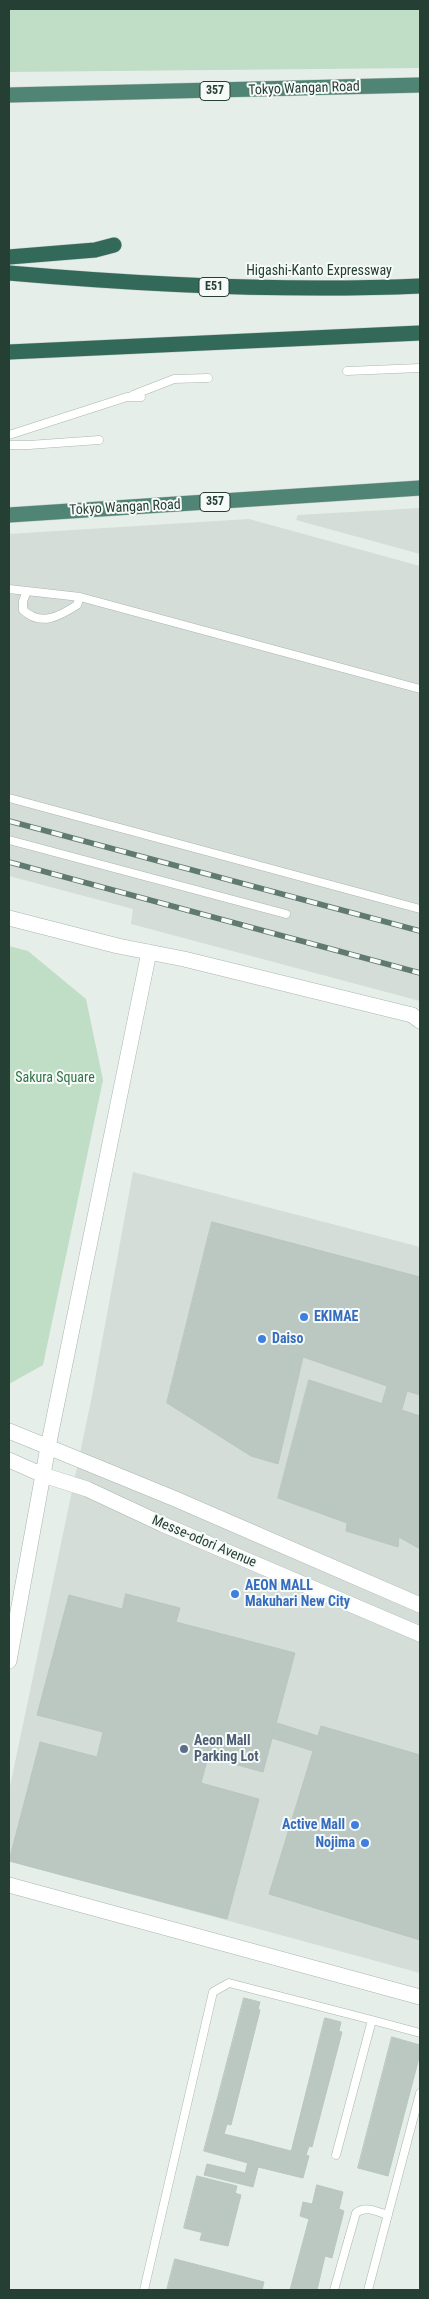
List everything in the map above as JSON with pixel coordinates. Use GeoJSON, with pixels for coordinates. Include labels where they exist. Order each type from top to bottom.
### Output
{"type":"FeatureCollection","features":[{"type":"Feature","properties":{"kind":"highway","name":"Tokyo Wangan Road"},"geometry":{"type":"LineString","coordinates":[[9,95],[420,85]]}},
{"type":"Feature","properties":{"kind":"highway"},"geometry":{"type":"LineString","coordinates":[[9,257],[95,250],[114,245]]}},
{"type":"Feature","properties":{"kind":"highway","name":"Higashi-Kanto Expressway"},"geometry":{"type":"LineString","coordinates":[[9,273],[130,284],[260,289],[420,286]]}},
{"type":"Feature","properties":{"kind":"highway"},"geometry":{"type":"LineString","coordinates":[[9,352],[420,333]]}},
{"type":"Feature","properties":{"kind":"highway","name":"Tokyo Wangan Road"},"geometry":{"type":"LineString","coordinates":[[9,515],[420,488]]}},
{"type":"Feature","properties":{"kind":"street"},"geometry":{"type":"LineString","coordinates":[[9,918],[417,1018]]}},
{"type":"Feature","properties":{"kind":"street"},"geometry":{"type":"LineString","coordinates":[[9,1661],[48,1447],[149,952]]}},
{"type":"Feature","properties":{"kind":"street","name":"Messe-odori Avenue"},"geometry":{"type":"LineString","coordinates":[[9,1431],[172,1498],[420,1605]]}},
{"type":"Feature","properties":{"kind":"street","name":"Messe-odori Avenue"},"geometry":{"type":"LineString","coordinates":[[9,1460],[43,1475],[87,1489],[162,1524],[420,1634]]}},
{"type":"Feature","properties":{"kind":"street"},"geometry":{"type":"LineString","coordinates":[[9,1885],[420,1997]]}},
{"type":"Feature","properties":{"kind":"lane"},"geometry":{"type":"LineString","coordinates":[[347,371],[420,368]]}},
{"type":"Feature","properties":{"kind":"lane"},"geometry":{"type":"LineString","coordinates":[[9,435],[127,397],[174,379],[208,378]]}},
{"type":"Feature","properties":{"kind":"lane"},"geometry":{"type":"LineString","coordinates":[[127,397],[142,397]]}},
{"type":"Feature","properties":{"kind":"lane"},"geometry":{"type":"LineString","coordinates":[[9,444],[30,445],[99,440]]}},
{"type":"Feature","properties":{"kind":"lane"},"geometry":{"type":"LineString","coordinates":[[9,589],[80,597],[420,689]]}},
{"type":"Feature","properties":{"kind":"lane"},"geometry":{"type":"LineString","coordinates":[[27,591],[23,601],[24,610],[30,617],[43,620],[69,611],[77,606],[80,597]]}},
{"type":"Feature","properties":{"kind":"lane"},"geometry":{"type":"LineString","coordinates":[[9,798],[420,909]]}},
{"type":"Feature","properties":{"kind":"lane"},"geometry":{"type":"LineString","coordinates":[[9,840],[286,914]]}},
{"type":"Feature","properties":{"kind":"lane"},"geometry":{"type":"LineString","coordinates":[[144,2290],[212,1992],[229,1983],[420,2034]]}},
{"type":"Feature","properties":{"kind":"lane"},"geometry":{"type":"LineString","coordinates":[[336,2156],[372,2020]]}},
{"type":"Feature","properties":{"kind":"lane"},"geometry":{"type":"LineString","coordinates":[[368,2290],[420,2093]]}},
{"type":"Feature","properties":{"kind":"lane"},"geometry":{"type":"LineString","coordinates":[[334,2290],[356,2213],[361,2209],[367,2209],[388,2215]]}},
{"type":"Feature","properties":{"kind":"shaded area"},"geometry":{"type":"Polygon","coordinates":[[[420,508],[420,554],[296,520],[298,515],[420,508]]]}},
{"type":"Feature","properties":{"kind":"shaded area"},"geometry":{"type":"Polygon","coordinates":[[[249,519],[420,566],[420,1001],[131,924],[133,909],[9,876],[9,534],[249,519]]]}},
{"type":"Feature","properties":{"kind":"shaded area","name":"AEON MALL Makuhari New City"},"geometry":{"type":"Polygon","coordinates":[[[133,1172],[420,1247],[420,1973],[9,1861],[9,1791],[92,1396],[133,1172]]]}},
{"type":"Feature","properties":{"kind":"green space"},"geometry":{"type":"Polygon","coordinates":[[[9,9],[420,9],[420,68],[9,72],[9,9]]]}},
{"type":"Feature","properties":{"kind":"green space","name":"Sakura Square"},"geometry":{"type":"Polygon","coordinates":[[[9,946],[28,951],[86,999],[103,1080],[43,1365],[9,1384],[9,946]]]}},
{"type":"Feature","properties":{"kind":"building","name":"EKIMAE"},"geometry":{"type":"Polygon","coordinates":[[[212,1222],[420,1277],[420,1395],[407,1391],[402,1409],[382,1403],[387,1386],[303,1357],[278,1464],[251,1456],[167,1403],[212,1222]]]}},
{"type":"Feature","properties":{"kind":"building"},"geometry":{"type":"Polygon","coordinates":[[[309,1380],[420,1416],[420,1549],[399,1537],[398,1547],[346,1531],[347,1523],[278,1498],[309,1380]]]}},
{"type":"Feature","properties":{"kind":"building","name":"Aeon Mall Parking Lot"},"geometry":{"type":"Polygon","coordinates":[[[126,1594],[180,1608],[176,1622],[295,1653],[263,1772],[208,1757],[201,1783],[259,1799],[227,1919],[9,1861],[40,1742],[97,1757],[103,1732],[37,1715],[69,1595],[122,1609],[126,1594]]]}},
{"type":"Feature","properties":{"kind":"building","name":"Active Mall"},"geometry":{"type":"Polygon","coordinates":[[[277,1723],[318,1736],[321,1726],[420,1755],[420,1940],[269,1894],[313,1751],[272,1738],[277,1723]]]}},
{"type":"Feature","properties":{"kind":"building"},"geometry":{"type":"Polygon","coordinates":[[[244,1998],[260,2002],[258,2009],[260,2010],[231,2125],[227,2124],[224,2134],[253,2141],[248,2163],[204,2151],[244,1998]]]}},
{"type":"Feature","properties":{"kind":"building"},"geometry":{"type":"Polygon","coordinates":[[[325,2018],[341,2022],[339,2031],[342,2032],[312,2147],[309,2146],[306,2155],[309,2156],[303,2178],[258,2167],[264,2144],[291,2151],[325,2018]]]}},
{"type":"Feature","properties":{"kind":"building"},"geometry":{"type":"Polygon","coordinates":[[[392,2037],[420,2045],[420,2054],[388,2176],[358,2168],[392,2037]]]}},
{"type":"Feature","properties":{"kind":"building"},"geometry":{"type":"Polygon","coordinates":[[[253,2141],[264,2144],[253,2187],[204,2175],[207,2164],[245,2173],[253,2141]]]}},
{"type":"Feature","properties":{"kind":"building"},"geometry":{"type":"Polygon","coordinates":[[[197,2176],[237,2186],[224,2238],[184,2228],[197,2176]]]}},
{"type":"Feature","properties":{"kind":"building"},"geometry":{"type":"Polygon","coordinates":[[[317,2185],[343,2192],[339,2209],[344,2211],[332,2258],[325,2256],[317,2290],[290,2290],[309,2219],[300,2216],[303,2202],[312,2204],[317,2185]]]}},
{"type":"Feature","properties":{"kind":"building"},"geometry":{"type":"Polygon","coordinates":[[[235,2193],[241,2195],[228,2246],[200,2240],[202,2233],[224,2238],[235,2193]]]}},
{"type":"Feature","properties":{"kind":"building"},"geometry":{"type":"Polygon","coordinates":[[[175,2259],[264,2282],[262,2290],[167,2290],[175,2259]]]}},
{"type":"Feature","properties":{"kind":"railway"},"geometry":{"type":"LineString","coordinates":[[9,821],[420,931]]}},
{"type":"Feature","properties":{"kind":"railway"},"geometry":{"type":"LineString","coordinates":[[9,862],[420,973]]}},
{"type":"Feature","properties":{"kind":"place","name":"EKIMAE"},"geometry":{"type":"Point","coordinates":[304,1317]}},
{"type":"Feature","properties":{"kind":"place","name":"Daiso"},"geometry":{"type":"Point","coordinates":[262,1339]}},
{"type":"Feature","properties":{"kind":"place","name":"AEON MALL Makuhari New City"},"geometry":{"type":"Point","coordinates":[235,1594]}},
{"type":"Feature","properties":{"kind":"place","name":"Aeon Mall Parking Lot"},"geometry":{"type":"Point","coordinates":[184,1749]}},
{"type":"Feature","properties":{"kind":"place","name":"Active Mall"},"geometry":{"type":"Point","coordinates":[355,1825]}},
{"type":"Feature","properties":{"kind":"place","name":"Nojima"},"geometry":{"type":"Point","coordinates":[365,1843]}}]}
